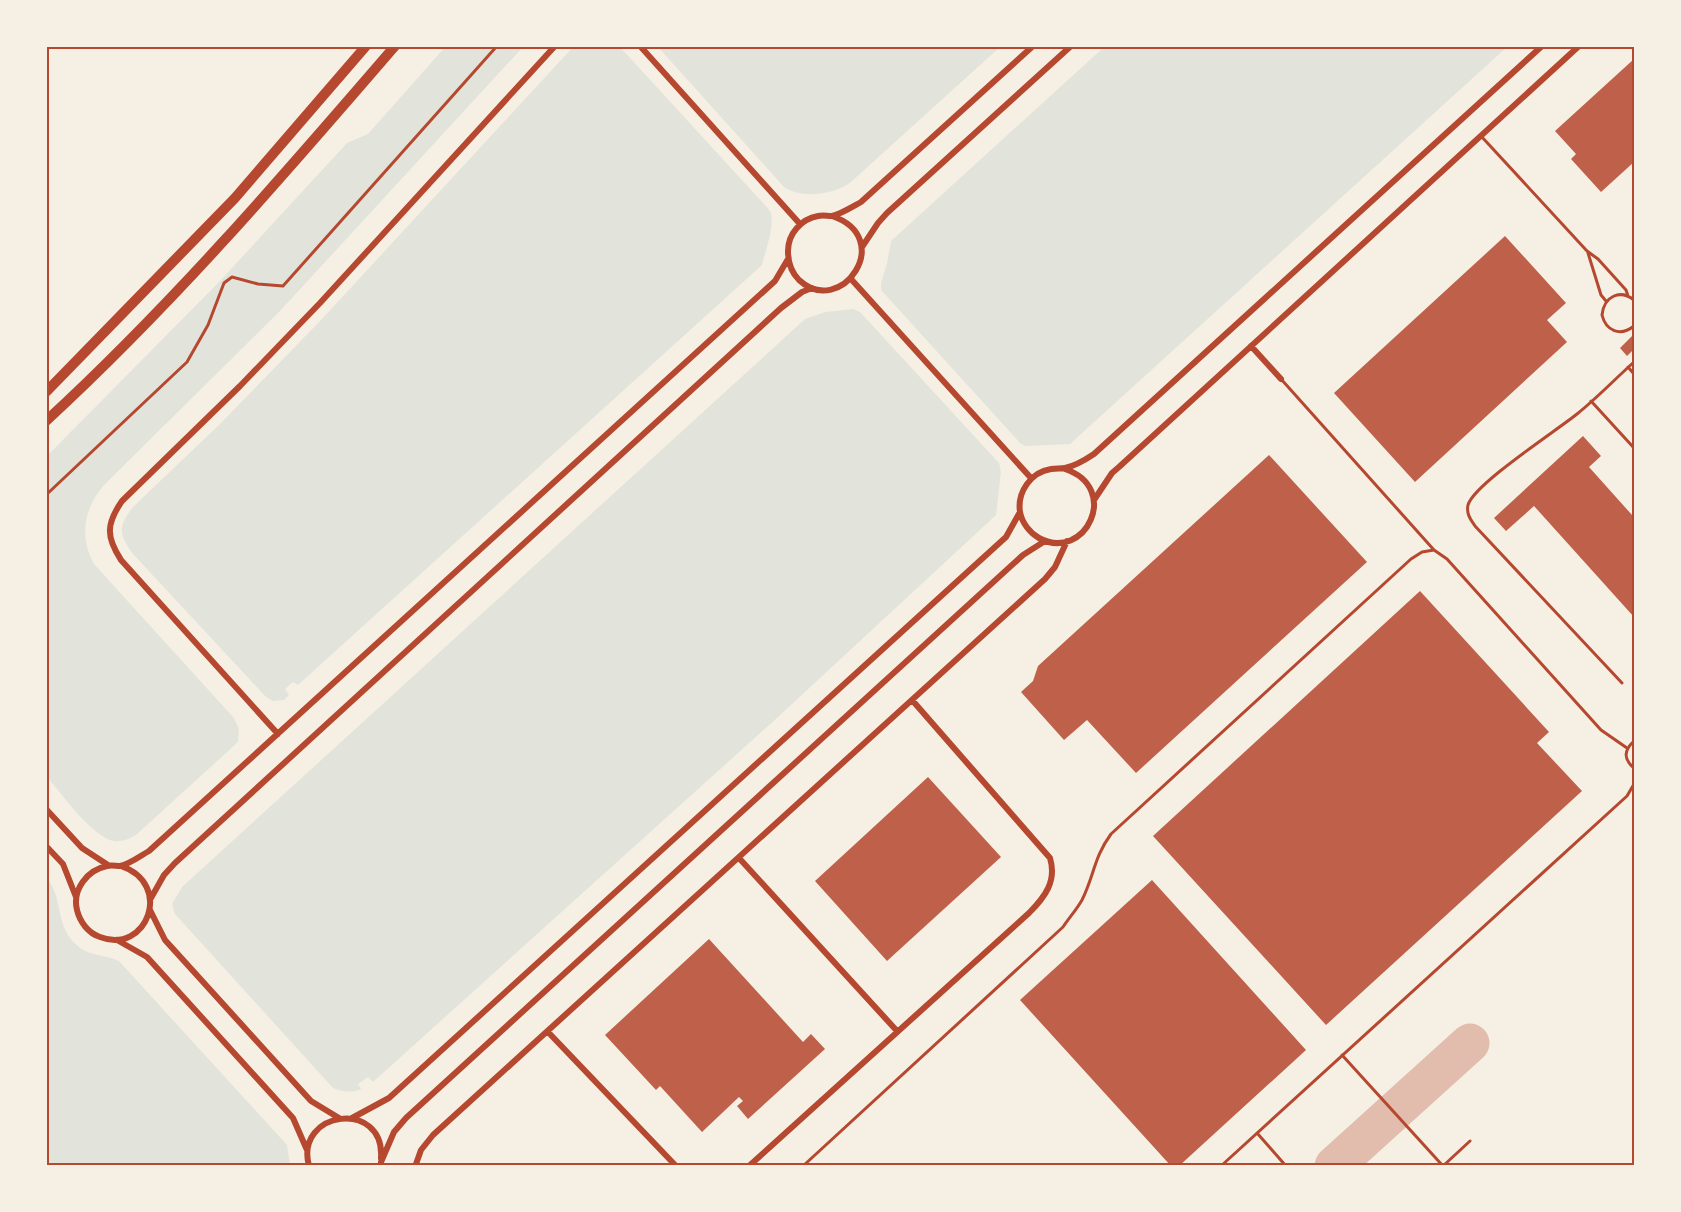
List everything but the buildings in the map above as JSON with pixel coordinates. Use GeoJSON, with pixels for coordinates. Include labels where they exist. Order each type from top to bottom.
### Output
{"type":"FeatureCollection","features":[{"type":"Feature","properties":{"kind":"main road"},"geometry":{"type":"LineString","coordinates":[[46,392],[235,198],[366,46]]}},
{"type":"Feature","properties":{"kind":"main road"},"geometry":{"type":"LineString","coordinates":[[46,421],[153,317],[254,209],[395,46]]}},
{"type":"Feature","properties":{"kind":"street"},"geometry":{"type":"LineString","coordinates":[[278,734],[121,560],[109,537],[114,512],[122,501],[240,386],[320,303],[555,46]]}},
{"type":"Feature","properties":{"kind":"street"},"geometry":{"type":"LineString","coordinates":[[640,46],[800,224]]}},
{"type":"Feature","properties":{"kind":"street"},"geometry":{"type":"LineString","coordinates":[[832,216],[871,195],[1033,46]]}},
{"type":"Feature","properties":{"kind":"street"},"geometry":{"type":"LineString","coordinates":[[862,247],[887,213],[1071,46]]}},
{"type":"Feature","properties":{"kind":"street"},"geometry":{"type":"LineString","coordinates":[[1065,469],[1081,462],[1101,448],[1542,46]]}},
{"type":"Feature","properties":{"kind":"street"},"geometry":{"type":"LineString","coordinates":[[1094,500],[1088,483],[1073,472],[1053,468],[1031,478],[1020,500],[1020,512],[1029,530],[1045,541],[1056,543],[1067,541],[1085,530],[1091,521],[1094,500],[1112,473],[1579,46]]}},
{"type":"Feature","properties":{"kind":"street"},"geometry":{"type":"LineString","coordinates":[[151,897],[164,875],[175,863],[786,303],[812,288],[833,289],[851,279],[858,270],[862,247],[859,238],[848,224],[832,216],[820,215],[800,224],[792,234],[788,247],[788,259],[796,277],[812,288]]}},
{"type":"Feature","properties":{"kind":"street"},"geometry":{"type":"LineString","coordinates":[[121,866],[149,851],[278,734],[774,281],[788,259]]}},
{"type":"Feature","properties":{"kind":"street"},"geometry":{"type":"LineString","coordinates":[[851,279],[1031,478]]}},
{"type":"Feature","properties":{"kind":"street"},"geometry":{"type":"LineString","coordinates":[[1251,346],[1281,379]]}},
{"type":"Feature","properties":{"kind":"street"},"geometry":{"type":"LineString","coordinates":[[307,1150],[311,1138],[328,1122],[339,1118],[352,1118],[390,1098],[1006,537],[1020,512]]}},
{"type":"Feature","properties":{"kind":"street"},"geometry":{"type":"LineString","coordinates":[[381,1164],[394,1132],[406,1118],[1023,555],[1045,541]]}},
{"type":"Feature","properties":{"kind":"street"},"geometry":{"type":"LineString","coordinates":[[416,1164],[421,1150],[433,1135],[1045,579],[1055,567],[1067,541]]}},
{"type":"Feature","properties":{"kind":"street"},"geometry":{"type":"LineString","coordinates":[[749,1166],[1041,900],[1053,878],[1050,858],[912,700]]}},
{"type":"Feature","properties":{"kind":"street"},"geometry":{"type":"LineString","coordinates":[[46,809],[82,848],[108,866]]}},
{"type":"Feature","properties":{"kind":"street"},"geometry":{"type":"LineString","coordinates":[[46,846],[63,864],[76,897]]}},
{"type":"Feature","properties":{"kind":"street"},"geometry":{"type":"LineString","coordinates":[[739,858],[897,1031]]}},
{"type":"Feature","properties":{"kind":"street"},"geometry":{"type":"LineString","coordinates":[[108,866],[121,866],[138,874],[148,888],[151,897],[146,921],[139,930],[129,937],[117,940],[95,935],[86,928],[76,909],[76,897],[87,876],[97,869],[108,866]]}},
{"type":"Feature","properties":{"kind":"street"},"geometry":{"type":"LineString","coordinates":[[150,909],[165,940],[311,1101],[339,1118]]}},
{"type":"Feature","properties":{"kind":"street"},"geometry":{"type":"LineString","coordinates":[[117,940],[147,957],[293,1118],[307,1150],[309,1166]]}},
{"type":"Feature","properties":{"kind":"street"},"geometry":{"type":"LineString","coordinates":[[548,1032],[676,1166]]}},
{"type":"Feature","properties":{"kind":"street"},"geometry":{"type":"LineString","coordinates":[[352,1118],[369,1127],[376,1134],[382,1152],[381,1164]]}},
{"type":"Feature","properties":{"kind":"lane"},"geometry":{"type":"LineString","coordinates":[[1481,136],[1587,251],[1598,259],[1626,290],[1628,296]]}},
{"type":"Feature","properties":{"kind":"lane"},"geometry":{"type":"LineString","coordinates":[[1587,251],[1601,295],[1606,301]]}},
{"type":"Feature","properties":{"kind":"lane"},"geometry":{"type":"LineString","coordinates":[[1635,300],[1620,294],[1613,296],[1606,301],[1602,315],[1608,327],[1622,332],[1635,327]]}},
{"type":"Feature","properties":{"kind":"lane"},"geometry":{"type":"LineString","coordinates":[[1622,683],[1475,526],[1468,516],[1468,504],[1480,489],[1577,414],[1635,362]]}},
{"type":"Feature","properties":{"kind":"lane"},"geometry":{"type":"LineString","coordinates":[[1628,368],[1635,374]]}},
{"type":"Feature","properties":{"kind":"lane"},"geometry":{"type":"LineString","coordinates":[[1281,379],[1434,550],[1447,559],[1601,730],[1627,748]]}},
{"type":"Feature","properties":{"kind":"lane"},"geometry":{"type":"LineString","coordinates":[[1591,401],[1635,448]]}},
{"type":"Feature","properties":{"kind":"lane"},"geometry":{"type":"LineString","coordinates":[[803,1166],[1063,927],[1082,899],[1096,860],[1111,834],[1412,559],[1422,552],[1434,550]]}},
{"type":"Feature","properties":{"kind":"lane"},"geometry":{"type":"LineString","coordinates":[[1635,741],[1627,748],[1625,754],[1627,760],[1635,768]]}},
{"type":"Feature","properties":{"kind":"lane"},"geometry":{"type":"LineString","coordinates":[[1221,1166],[1627,796],[1635,784]]}},
{"type":"Feature","properties":{"kind":"lane"},"geometry":{"type":"LineString","coordinates":[[1342,1055],[1443,1166],[1470,1141]]}},
{"type":"Feature","properties":{"kind":"lane"},"geometry":{"type":"LineString","coordinates":[[1257,1133],[1286,1166]]}},
{"type":"Feature","properties":{"kind":"path"},"geometry":{"type":"LineString","coordinates":[[46,495],[187,362],[208,325],[224,283],[232,277],[258,284],[283,286],[497,46]]}},
{"type":"Feature","properties":{"kind":"shaded area"},"geometry":{"type":"Polygon","coordinates":[[[445,47],[523,47],[280,311],[103,486],[91,504],[85,534],[89,554],[94,564],[234,718],[239,729],[238,742],[136,835],[120,841],[106,838],[87,824],[47,777],[46,457],[220,281],[347,143],[368,134],[445,47]]]}},
{"type":"Feature","properties":{"kind":"shaded area"},"geometry":{"type":"Polygon","coordinates":[[[573,47],[620,47],[770,211],[772,223],[762,265],[298,685],[293,682],[285,689],[289,695],[284,700],[273,701],[266,697],[133,554],[123,535],[125,519],[134,506],[220,424],[322,319],[573,47]]]}},
{"type":"Feature","properties":{"kind":"shaded area"},"geometry":{"type":"Polygon","coordinates":[[[658,47],[1000,47],[851,182],[836,190],[809,194],[791,191],[784,187],[658,47]]]}},
{"type":"Feature","properties":{"kind":"shaded area"},"geometry":{"type":"Polygon","coordinates":[[[1104,47],[1507,47],[1070,444],[1025,446],[881,290],[881,283],[891,241],[1104,47]]]}},
{"type":"Feature","properties":{"kind":"shaded area"},"geometry":{"type":"Polygon","coordinates":[[[853,309],[860,312],[999,463],[1001,472],[996,515],[778,717],[373,1082],[368,1077],[358,1084],[361,1089],[354,1091],[333,1088],[175,914],[172,904],[182,887],[805,319],[825,312],[853,309]]]}},
{"type":"Feature","properties":{"kind":"shaded area"},"geometry":{"type":"Polygon","coordinates":[[[47,879],[56,896],[62,922],[71,939],[88,952],[119,961],[287,1145],[290,1165],[47,1165],[47,879]]]}},
{"type":"Feature","properties":{"kind":"taxiway"},"geometry":{"type":"LineString","coordinates":[[1334,1166],[1470,1043]]}}]}
